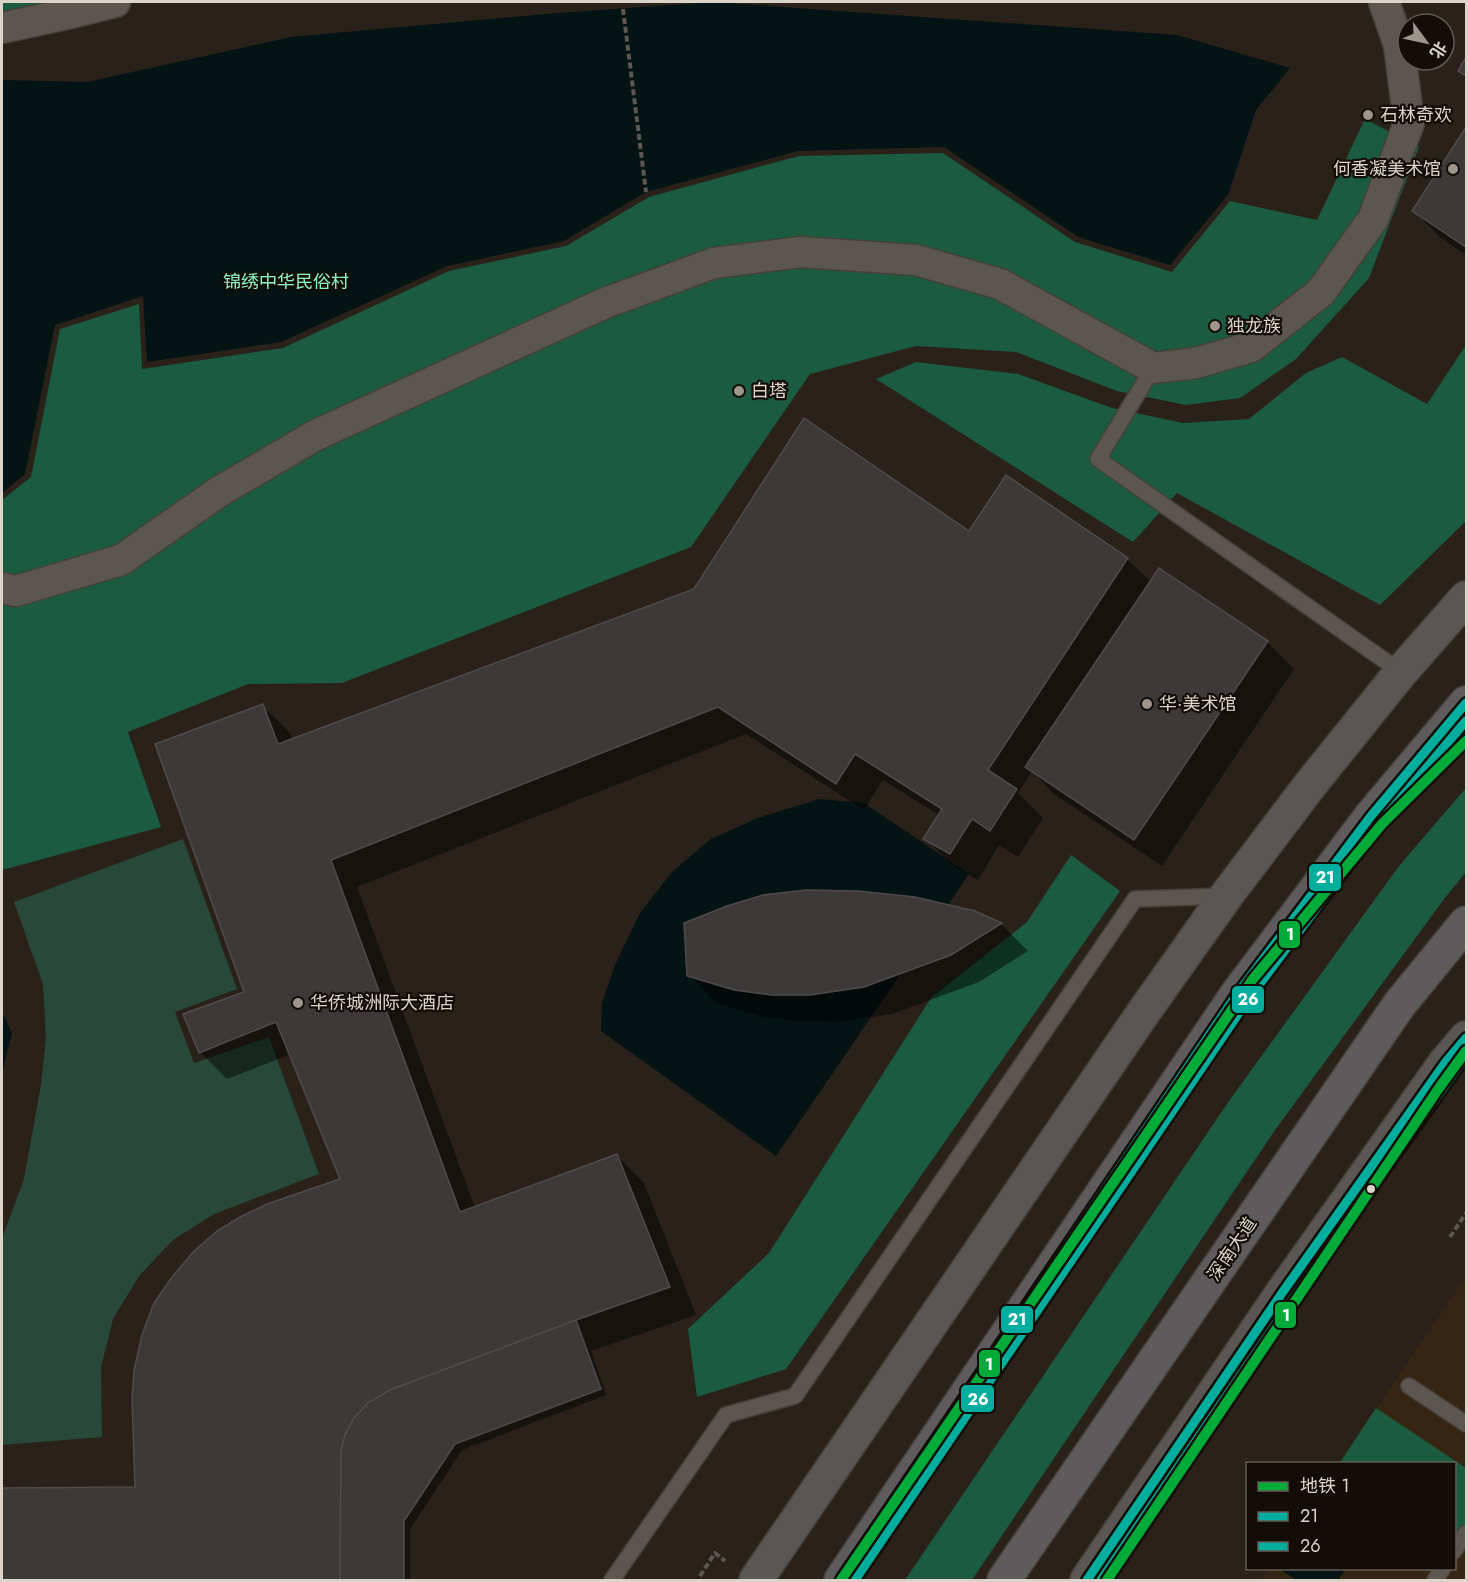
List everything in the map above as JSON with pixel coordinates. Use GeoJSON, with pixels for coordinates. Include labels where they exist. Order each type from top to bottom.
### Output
{"type":"FeatureCollection","features":[{"type":"Feature","properties":{"kind":"main road"},"geometry":{"type":"LineString","coordinates":[[756,1581],[1143,1013],[1226,896],[1310,785],[1401,672],[1467,598]]}},
{"type":"Feature","properties":{"kind":"main road"},"geometry":{"type":"LineString","coordinates":[[841,1581],[1238,994],[1371,816],[1467,703]]}},
{"type":"Feature","properties":{"kind":"main road","name":"深南大道"},"geometry":{"type":"LineString","coordinates":[[1004,1581],[1399,1005],[1467,923]]}},
{"type":"Feature","properties":{"kind":"main road"},"geometry":{"type":"LineString","coordinates":[[1087,1581],[1281,1293],[1445,1063],[1467,1038]]}},
{"type":"Feature","properties":{"kind":"street"},"geometry":{"type":"LineString","coordinates":[[2,28],[115,2]]}},
{"type":"Feature","properties":{"kind":"street"},"geometry":{"type":"LineString","coordinates":[[2,588],[16,591],[121,560],[220,491],[316,435],[604,303],[714,263],[801,252],[916,260],[1000,284],[1153,368],[1196,363],[1251,347],[1322,291],[1374,219],[1409,123],[1400,45],[1384,2]]}},
{"type":"Feature","properties":{"kind":"lane"},"geometry":{"type":"LineString","coordinates":[[1153,368],[1098,459],[1401,672]]}},
{"type":"Feature","properties":{"kind":"lane"},"geometry":{"type":"LineString","coordinates":[[612,1581],[726,1415],[795,1396],[1135,899],[1226,896]]}},
{"type":"Feature","properties":{"kind":"lane"},"geometry":{"type":"LineString","coordinates":[[1409,1386],[1467,1424]]}},
{"type":"Feature","properties":{"kind":"lane"},"geometry":{"type":"LineString","coordinates":[[1456,1550],[1467,1533]]}},
{"type":"Feature","properties":{"kind":"path"},"geometry":{"type":"LineString","coordinates":[[623,9],[646,192]]}},
{"type":"Feature","properties":{"kind":"path"},"geometry":{"type":"LineString","coordinates":[[1450,1237],[1467,1214]]}},
{"type":"Feature","properties":{"kind":"path"},"geometry":{"type":"LineString","coordinates":[[700,1576],[715,1553],[725,1560]]}},
{"type":"Feature","properties":{"kind":"shaded area"},"geometry":{"type":"Polygon","coordinates":[[[714,2],[1177,35],[1290,68],[1256,110],[1228,195],[1170,265],[1078,237],[944,147],[798,151],[646,192],[564,241],[447,266],[281,342],[147,362],[143,296],[55,325],[25,474],[2,493],[2,80],[87,82],[291,37],[557,13],[714,2]]]}},
{"type":"Feature","properties":{"kind":"shaded area"},"geometry":{"type":"Polygon","coordinates":[[[819,799],[864,803],[969,874],[776,1156],[601,1031],[602,1003],[615,965],[640,913],[672,872],[711,839],[758,818],[819,799]]]}},
{"type":"Feature","properties":{"kind":"shaded area"},"geometry":{"type":"Polygon","coordinates":[[[2,1012],[12,1033],[2,1073],[2,1012]]]}},
{"type":"Feature","properties":{"kind":"shaded area"},"geometry":{"type":"Polygon","coordinates":[[[1466,1277],[1466,1580],[1261,1580],[1268,1570],[1456,1570],[1456,1462],[1340,1462],[1466,1277]]]}},
{"type":"Feature","properties":{"kind":"shaded area"},"geometry":{"type":"Polygon","coordinates":[[[1281,1570],[1345,1570],[1338,1580],[1297,1580],[1281,1570]]]}},
{"type":"Feature","properties":{"kind":"green space"},"geometry":{"type":"Polygon","coordinates":[[[2,2],[78,2],[2,15],[2,2]]]}},
{"type":"Feature","properties":{"kind":"green space"},"geometry":{"type":"Polygon","coordinates":[[[1365,119],[1419,147],[1369,278],[1296,359],[1240,398],[1186,405],[1117,391],[1016,352],[916,346],[810,374],[691,547],[342,683],[248,684],[128,732],[161,827],[2,870],[2,500],[31,477],[60,329],[139,304],[142,369],[283,348],[449,271],[566,246],[649,197],[799,156],[943,153],[1075,242],[1172,272],[1230,201],[1317,220],[1365,119]]]}},
{"type":"Feature","properties":{"kind":"green space"},"geometry":{"type":"Polygon","coordinates":[[[1466,345],[1466,521],[1380,605],[1177,493],[1133,542],[876,379],[916,362],[1018,374],[1112,408],[1183,423],[1249,419],[1306,373],[1342,357],[1427,404],[1466,345]]]}},
{"type":"Feature","properties":{"kind":"green space"},"geometry":{"type":"Polygon","coordinates":[[[1466,788],[1466,872],[1275,1130],[972,1580],[905,1580],[1229,1101],[1399,866],[1466,788]]]}},
{"type":"Feature","properties":{"kind":"green space"},"geometry":{"type":"Polygon","coordinates":[[[183,839],[237,989],[175,1012],[194,1063],[269,1037],[319,1174],[214,1214],[173,1240],[139,1276],[113,1319],[101,1367],[102,1437],[2,1445],[2,1238],[24,1179],[41,1085],[46,1037],[43,984],[14,902],[183,839]]]}},
{"type":"Feature","properties":{"kind":"green space"},"geometry":{"type":"Polygon","coordinates":[[[1071,855],[1120,891],[786,1369],[697,1397],[688,1329],[769,1253],[931,998],[1027,922],[1071,855]]]}},
{"type":"Feature","properties":{"kind":"green space"},"geometry":{"type":"Polygon","coordinates":[[[1376,1408],[1466,1468],[1466,1532],[1456,1548],[1456,1462],[1340,1462],[1376,1408]]]}},
{"type":"Feature","properties":{"kind":"building"},"geometry":{"type":"Polygon","coordinates":[[[1466,57],[1466,76],[1458,71],[1466,57]]]}},
{"type":"Feature","properties":{"kind":"building","name":"何香凝美术馆"},"geometry":{"type":"Polygon","coordinates":[[[1466,127],[1466,247],[1412,211],[1466,127]]]}},
{"type":"Feature","properties":{"kind":"building","name":"华侨城洲际大酒店"},"geometry":{"type":"Polygon","coordinates":[[[804,418],[969,531],[1006,475],[1128,558],[988,770],[1017,789],[990,831],[972,819],[950,854],[923,839],[942,809],[855,754],[836,784],[718,707],[331,860],[460,1212],[617,1154],[670,1287],[390,1390],[368,1403],[354,1418],[345,1435],[341,1450],[340,1580],[2,1580],[2,1488],[135,1487],[132,1399],[134,1370],[142,1335],[154,1303],[172,1277],[194,1251],[217,1231],[240,1217],[267,1204],[340,1179],[276,1022],[199,1053],[183,1014],[244,992],[155,744],[263,704],[278,744],[694,589],[804,418]]]}},
{"type":"Feature","properties":{"kind":"building","name":"华·美术馆"},"geometry":{"type":"Polygon","coordinates":[[[1159,568],[1268,641],[1134,840],[1025,767],[1159,568]]]}},
{"type":"Feature","properties":{"kind":"building"},"geometry":{"type":"Polygon","coordinates":[[[806,890],[858,891],[915,897],[975,911],[1002,923],[951,955],[864,987],[810,995],[772,995],[734,990],[687,976],[684,923],[763,895],[806,890]]]}},
{"type":"Feature","properties":{"kind":"building"},"geometry":{"type":"Polygon","coordinates":[[[576,1320],[601,1389],[455,1444],[404,1521],[404,1580],[340,1580],[341,1450],[345,1435],[354,1418],[368,1403],[390,1390],[576,1320]]]}},
{"type":"Feature","properties":{"kind":"metro line","name":"1"},"geometry":{"type":"LineString","coordinates":[[841,1580],[1253,979],[1382,824],[1466,741]]}},
{"type":"Feature","properties":{"kind":"metro line","name":"1"},"geometry":{"type":"LineString","coordinates":[[1107,1580],[1466,1051]]}},
{"type":"Feature","properties":{"kind":"transit line","name":"21"},"geometry":{"type":"LineString","coordinates":[[841,1580],[1237,994],[1371,816],[1466,703]]}},
{"type":"Feature","properties":{"kind":"transit line","name":"26"},"geometry":{"type":"LineString","coordinates":[[855,1580],[1247,1001],[1380,823],[1466,721]]}},
{"type":"Feature","properties":{"kind":"transit line","name":"21"},"geometry":{"type":"LineString","coordinates":[[1087,1580],[1282,1293],[1445,1063],[1466,1038]]}},
{"type":"Feature","properties":{"kind":"transit line","name":"26"},"geometry":{"type":"LineString","coordinates":[[1101,1580],[1292,1300],[1466,1056]]}},
{"type":"Feature","properties":{"kind":"place","name":"石林奇欢"},"geometry":{"type":"Point","coordinates":[1368,115]}},
{"type":"Feature","properties":{"kind":"place","name":"何香凝美术馆"},"geometry":{"type":"Point","coordinates":[1453,169]}},
{"type":"Feature","properties":{"kind":"place","name":"独龙族"},"geometry":{"type":"Point","coordinates":[1215,326]}},
{"type":"Feature","properties":{"kind":"place","name":"白塔"},"geometry":{"type":"Point","coordinates":[739,391]}},
{"type":"Feature","properties":{"kind":"place","name":"华·美术馆"},"geometry":{"type":"Point","coordinates":[1147,704]}},
{"type":"Feature","properties":{"kind":"place","name":"华侨城洲际大酒店"},"geometry":{"type":"Point","coordinates":[298,1003]}},
{"type":"Feature","properties":{"kind":"park label","name":"锦绣中华民俗村"},"geometry":{"type":"Point","coordinates":[286,282]}}]}
